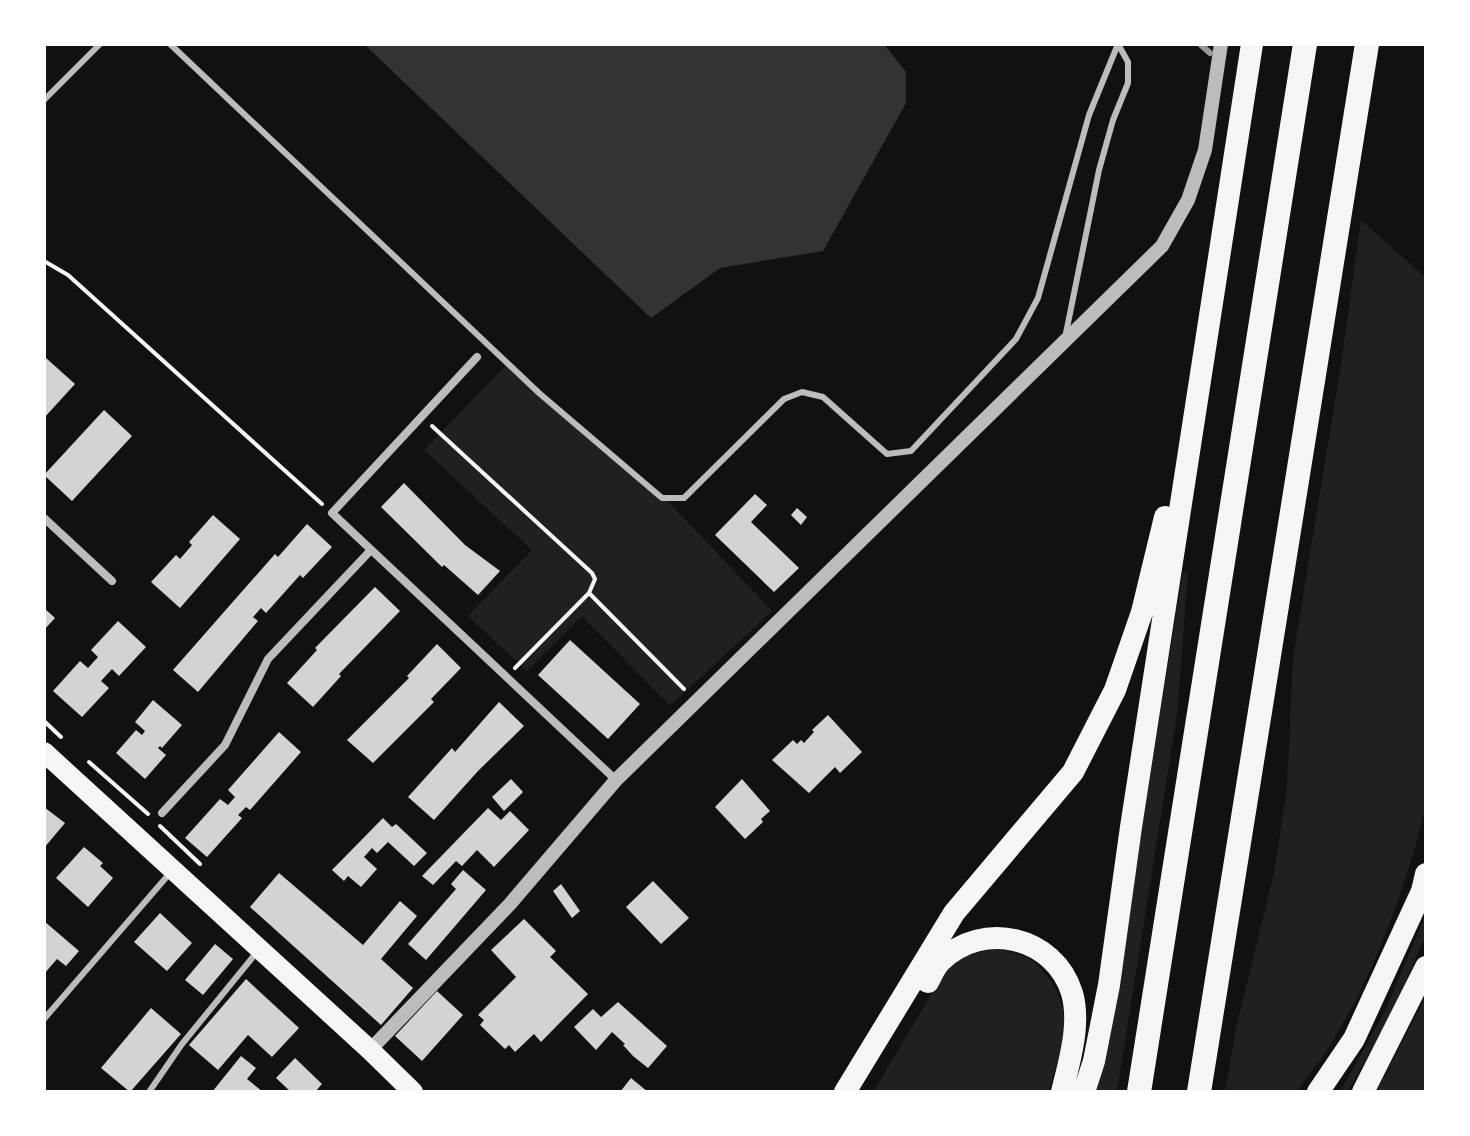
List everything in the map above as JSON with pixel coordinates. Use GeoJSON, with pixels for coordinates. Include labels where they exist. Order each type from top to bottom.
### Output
{"type":"FeatureCollection","features":[{"type":"Feature","properties":{"kind":"highway"},"geometry":{"type":"LineString","coordinates":[[1084,1092],[1094,1061],[1109,985],[1252,44]]}},
{"type":"Feature","properties":{"kind":"highway"},"geometry":{"type":"LineString","coordinates":[[1139,1092],[1305,44]]}},
{"type":"Feature","properties":{"kind":"highway"},"geometry":{"type":"LineString","coordinates":[[1199,1092],[1367,44]]}},
{"type":"Feature","properties":{"kind":"highway"},"geometry":{"type":"LineString","coordinates":[[845,1092],[954,913],[1073,772],[1115,690],[1142,612],[1199,380]]}},
{"type":"Feature","properties":{"kind":"highway"},"geometry":{"type":"LineString","coordinates":[[1318,1092],[1354,1039],[1422,891],[1426,874]]}},
{"type":"Feature","properties":{"kind":"highway"},"geometry":{"type":"LineString","coordinates":[[861,1092],[940,961],[971,941],[1000,937],[1033,945],[1047,955],[1061,971],[1072,994],[1072,1048],[1062,1092]]}},
{"type":"Feature","properties":{"kind":"highway"},"geometry":{"type":"LineString","coordinates":[[1363,1092],[1426,967]]}},
{"type":"Feature","properties":{"kind":"main road"},"geometry":{"type":"LineString","coordinates":[[44,752],[370,1050],[401,1088]]}},
{"type":"Feature","properties":{"kind":"street"},"geometry":{"type":"LineString","coordinates":[[370,1050],[510,904],[616,780],[1162,246],[1188,200],[1205,150],[1221,44]]}},
{"type":"Feature","properties":{"kind":"street"},"geometry":{"type":"LineString","coordinates":[[477,357],[332,513],[616,780]]}},
{"type":"Feature","properties":{"kind":"street"},"geometry":{"type":"LineString","coordinates":[[44,518],[112,581]]}},
{"type":"Feature","properties":{"kind":"street"},"geometry":{"type":"LineString","coordinates":[[162,813],[225,745],[268,659],[370,551]]}},
{"type":"Feature","properties":{"kind":"lane"},"geometry":{"type":"LineString","coordinates":[[44,100],[100,44]]}},
{"type":"Feature","properties":{"kind":"lane"},"geometry":{"type":"LineString","coordinates":[[170,44],[539,393],[662,498],[684,498],[784,399],[802,392],[823,397],[887,454],[911,451],[1016,339],[1038,298],[1089,115],[1118,44],[1128,62],[1128,83],[1113,120],[1099,170],[1065,341]]}},
{"type":"Feature","properties":{"kind":"lane"},"geometry":{"type":"LineString","coordinates":[[44,1019],[173,869]]}},
{"type":"Feature","properties":{"kind":"lane"},"geometry":{"type":"LineString","coordinates":[[149,1092],[182,1044],[259,950]]}},
{"type":"Feature","properties":{"kind":"path"},"geometry":{"type":"LineString","coordinates":[[44,261],[68,275],[332,513]]}},
{"type":"Feature","properties":{"kind":"path"},"geometry":{"type":"LineString","coordinates":[[421,416],[595,579],[589,593],[506,677]]}},
{"type":"Feature","properties":{"kind":"path"},"geometry":{"type":"LineString","coordinates":[[589,593],[696,701]]}},
{"type":"Feature","properties":{"kind":"path"},"geometry":{"type":"LineString","coordinates":[[44,721],[66,741]]}},
{"type":"Feature","properties":{"kind":"path"},"geometry":{"type":"LineString","coordinates":[[88,761],[205,868]]}},
{"type":"Feature","properties":{"kind":"shaded area"},"geometry":{"type":"Polygon","coordinates":[[[364,44],[884,44],[906,72],[906,103],[823,251],[720,268],[651,318],[364,44]]]}},
{"type":"Feature","properties":{"kind":"shaded area"},"geometry":{"type":"Polygon","coordinates":[[[1361,220],[1426,278],[1426,806],[1387,930],[1361,990],[1321,1059],[1296,1092],[1225,1092],[1236,1028],[1274,872],[1287,789],[1293,658],[1361,220]]]}},
{"type":"Feature","properties":{"kind":"shaded area"},"geometry":{"type":"Polygon","coordinates":[[[508,363],[664,497],[772,611],[670,706],[582,616],[527,671],[468,616],[532,550],[424,450],[508,363]]]}},
{"type":"Feature","properties":{"kind":"shaded area"},"geometry":{"type":"Polygon","coordinates":[[[1183,573],[1188,573],[1177,714],[1117,1092],[1092,1092],[1123,944],[1183,573]]]}},
{"type":"Feature","properties":{"kind":"shaded area"},"geometry":{"type":"Polygon","coordinates":[[[1426,914],[1426,935],[1391,1014],[1348,1092],[1340,1092],[1385,1011],[1426,914]]]}},
{"type":"Feature","properties":{"kind":"shaded area"},"geometry":{"type":"Polygon","coordinates":[[[992,949],[1031,960],[1044,972],[1058,994],[1064,1021],[1063,1035],[1048,1092],[873,1092],[944,973],[964,957],[992,949]]]}},
{"type":"Feature","properties":{"kind":"shaded area"},"geometry":{"type":"Polygon","coordinates":[[[1426,993],[1426,1092],[1376,1092],[1424,1000],[1426,993]]]}},
{"type":"Feature","properties":{"kind":"building"},"geometry":{"type":"Polygon","coordinates":[[[46,358],[75,384],[44,418],[44,360],[46,358]]]}},
{"type":"Feature","properties":{"kind":"building"},"geometry":{"type":"Polygon","coordinates":[[[104,410],[132,436],[72,501],[44,475],[104,410]]]}},
{"type":"Feature","properties":{"kind":"building"},"geometry":{"type":"Polygon","coordinates":[[[404,483],[465,545],[500,571],[478,595],[444,565],[442,567],[381,507],[404,483]]]}},
{"type":"Feature","properties":{"kind":"building"},"geometry":{"type":"Polygon","coordinates":[[[755,494],[767,505],[751,522],[799,568],[774,592],[715,535],[755,494]]]}},
{"type":"Feature","properties":{"kind":"building"},"geometry":{"type":"Polygon","coordinates":[[[797,508],[807,517],[801,525],[791,515],[797,508]]]}},
{"type":"Feature","properties":{"kind":"building"},"geometry":{"type":"Polygon","coordinates":[[[213,515],[240,539],[180,608],[151,582],[176,555],[180,559],[192,545],[189,542],[213,515]]]}},
{"type":"Feature","properties":{"kind":"building"},"geometry":{"type":"Polygon","coordinates":[[[307,524],[332,547],[303,578],[300,575],[266,613],[261,608],[253,617],[258,621],[198,692],[173,670],[275,554],[278,557],[307,524]]]}},
{"type":"Feature","properties":{"kind":"building"},"geometry":{"type":"Polygon","coordinates":[[[375,587],[400,611],[339,674],[341,676],[313,707],[287,683],[317,650],[315,648],[375,587]]]}},
{"type":"Feature","properties":{"kind":"building"},"geometry":{"type":"Polygon","coordinates":[[[44,608],[55,618],[44,630],[44,608]]]}},
{"type":"Feature","properties":{"kind":"building"},"geometry":{"type":"Polygon","coordinates":[[[118,621],[146,647],[119,676],[112,669],[101,681],[109,688],[82,717],[53,691],[80,661],[88,668],[98,657],[91,650],[118,621]]]}},
{"type":"Feature","properties":{"kind":"building"},"geometry":{"type":"Polygon","coordinates":[[[570,640],[640,704],[608,739],[538,675],[570,640]]]}},
{"type":"Feature","properties":{"kind":"building"},"geometry":{"type":"Polygon","coordinates":[[[437,644],[461,668],[431,699],[434,702],[373,763],[347,740],[409,678],[407,676],[437,644]]]}},
{"type":"Feature","properties":{"kind":"building"},"geometry":{"type":"Polygon","coordinates":[[[153,700],[182,725],[162,748],[158,748],[166,755],[145,779],[116,753],[136,730],[142,735],[145,731],[135,722],[153,700]]]}},
{"type":"Feature","properties":{"kind":"building"},"geometry":{"type":"Polygon","coordinates":[[[499,702],[524,726],[434,820],[408,797],[452,748],[455,752],[499,702]]]}},
{"type":"Feature","properties":{"kind":"building"},"geometry":{"type":"Polygon","coordinates":[[[828,715],[862,752],[840,773],[835,767],[809,793],[772,760],[793,740],[797,744],[801,740],[804,743],[828,715]]]}},
{"type":"Feature","properties":{"kind":"building"},"geometry":{"type":"Polygon","coordinates":[[[279,732],[301,752],[250,810],[246,807],[238,815],[242,818],[207,857],[185,838],[220,799],[228,805],[235,797],[228,790],[279,732]]]}},
{"type":"Feature","properties":{"kind":"building"},"geometry":{"type":"Polygon","coordinates":[[[511,779],[523,792],[504,811],[492,797],[511,779]]]}},
{"type":"Feature","properties":{"kind":"building"},"geometry":{"type":"Polygon","coordinates":[[[742,779],[770,811],[745,839],[715,807],[742,779]]]}},
{"type":"Feature","properties":{"kind":"building"},"geometry":{"type":"Polygon","coordinates":[[[44,807],[65,823],[44,848],[44,807]]]}},
{"type":"Feature","properties":{"kind":"building"},"geometry":{"type":"Polygon","coordinates":[[[488,808],[501,820],[510,811],[529,830],[494,867],[477,850],[462,866],[456,861],[433,885],[422,876],[488,808]]]}},
{"type":"Feature","properties":{"kind":"building"},"geometry":{"type":"Polygon","coordinates":[[[383,818],[392,827],[396,824],[427,853],[414,866],[388,842],[377,853],[372,848],[364,857],[377,869],[361,887],[348,876],[344,881],[332,870],[383,818]]]}},
{"type":"Feature","properties":{"kind":"building"},"geometry":{"type":"Polygon","coordinates":[[[84,847],[103,863],[100,866],[113,878],[88,907],[56,878],[84,847]]]}},
{"type":"Feature","properties":{"kind":"building"},"geometry":{"type":"Polygon","coordinates":[[[463,870],[486,890],[426,960],[408,944],[456,889],[451,884],[463,870]]]}},
{"type":"Feature","properties":{"kind":"building"},"geometry":{"type":"Polygon","coordinates":[[[279,873],[363,945],[400,901],[417,916],[381,959],[413,988],[381,1025],[250,907],[279,873]]]}},
{"type":"Feature","properties":{"kind":"building"},"geometry":{"type":"Polygon","coordinates":[[[653,881],[689,918],[661,944],[626,907],[653,881]]]}},
{"type":"Feature","properties":{"kind":"building"},"geometry":{"type":"Polygon","coordinates":[[[561,884],[580,911],[572,918],[553,891],[561,884]]]}},
{"type":"Feature","properties":{"kind":"building"},"geometry":{"type":"Polygon","coordinates":[[[160,913],[192,943],[167,971],[134,942],[160,913]]]}},
{"type":"Feature","properties":{"kind":"building"},"geometry":{"type":"Polygon","coordinates":[[[524,919],[556,951],[550,957],[588,994],[541,1042],[534,1034],[515,1052],[509,1045],[505,1049],[480,1025],[484,1020],[478,1015],[516,977],[491,950],[524,919]]]}},
{"type":"Feature","properties":{"kind":"building"},"geometry":{"type":"Polygon","coordinates":[[[44,921],[79,951],[66,966],[57,959],[44,974],[44,921]]]}},
{"type":"Feature","properties":{"kind":"building"},"geometry":{"type":"Polygon","coordinates":[[[215,944],[233,959],[203,995],[185,980],[215,944]]]}},
{"type":"Feature","properties":{"kind":"building"},"geometry":{"type":"Polygon","coordinates":[[[246,979],[299,1028],[272,1057],[248,1035],[218,1070],[189,1045],[246,979]]]}},
{"type":"Feature","properties":{"kind":"building"},"geometry":{"type":"Polygon","coordinates":[[[437,991],[463,1015],[422,1061],[395,1036],[437,991]]]}},
{"type":"Feature","properties":{"kind":"building"},"geometry":{"type":"Polygon","coordinates":[[[618,1002],[667,1046],[648,1068],[612,1032],[596,1050],[574,1027],[593,1009],[601,1017],[618,1002]]]}},
{"type":"Feature","properties":{"kind":"building"},"geometry":{"type":"Polygon","coordinates":[[[151,1008],[181,1034],[130,1092],[101,1068],[151,1008]]]}},
{"type":"Feature","properties":{"kind":"building"},"geometry":{"type":"Polygon","coordinates":[[[241,1056],[256,1068],[247,1079],[263,1092],[212,1092],[241,1056]]]}},
{"type":"Feature","properties":{"kind":"building"},"geometry":{"type":"Polygon","coordinates":[[[295,1058],[322,1084],[315,1092],[291,1092],[276,1078],[295,1058]]]}},
{"type":"Feature","properties":{"kind":"building"},"geometry":{"type":"Polygon","coordinates":[[[631,1078],[648,1092],[620,1092],[631,1078]]]}},
{"type":"Feature","properties":{"kind":"railway"},"geometry":{"type":"LineString","coordinates":[[1200,44],[1210,53]]}}]}
